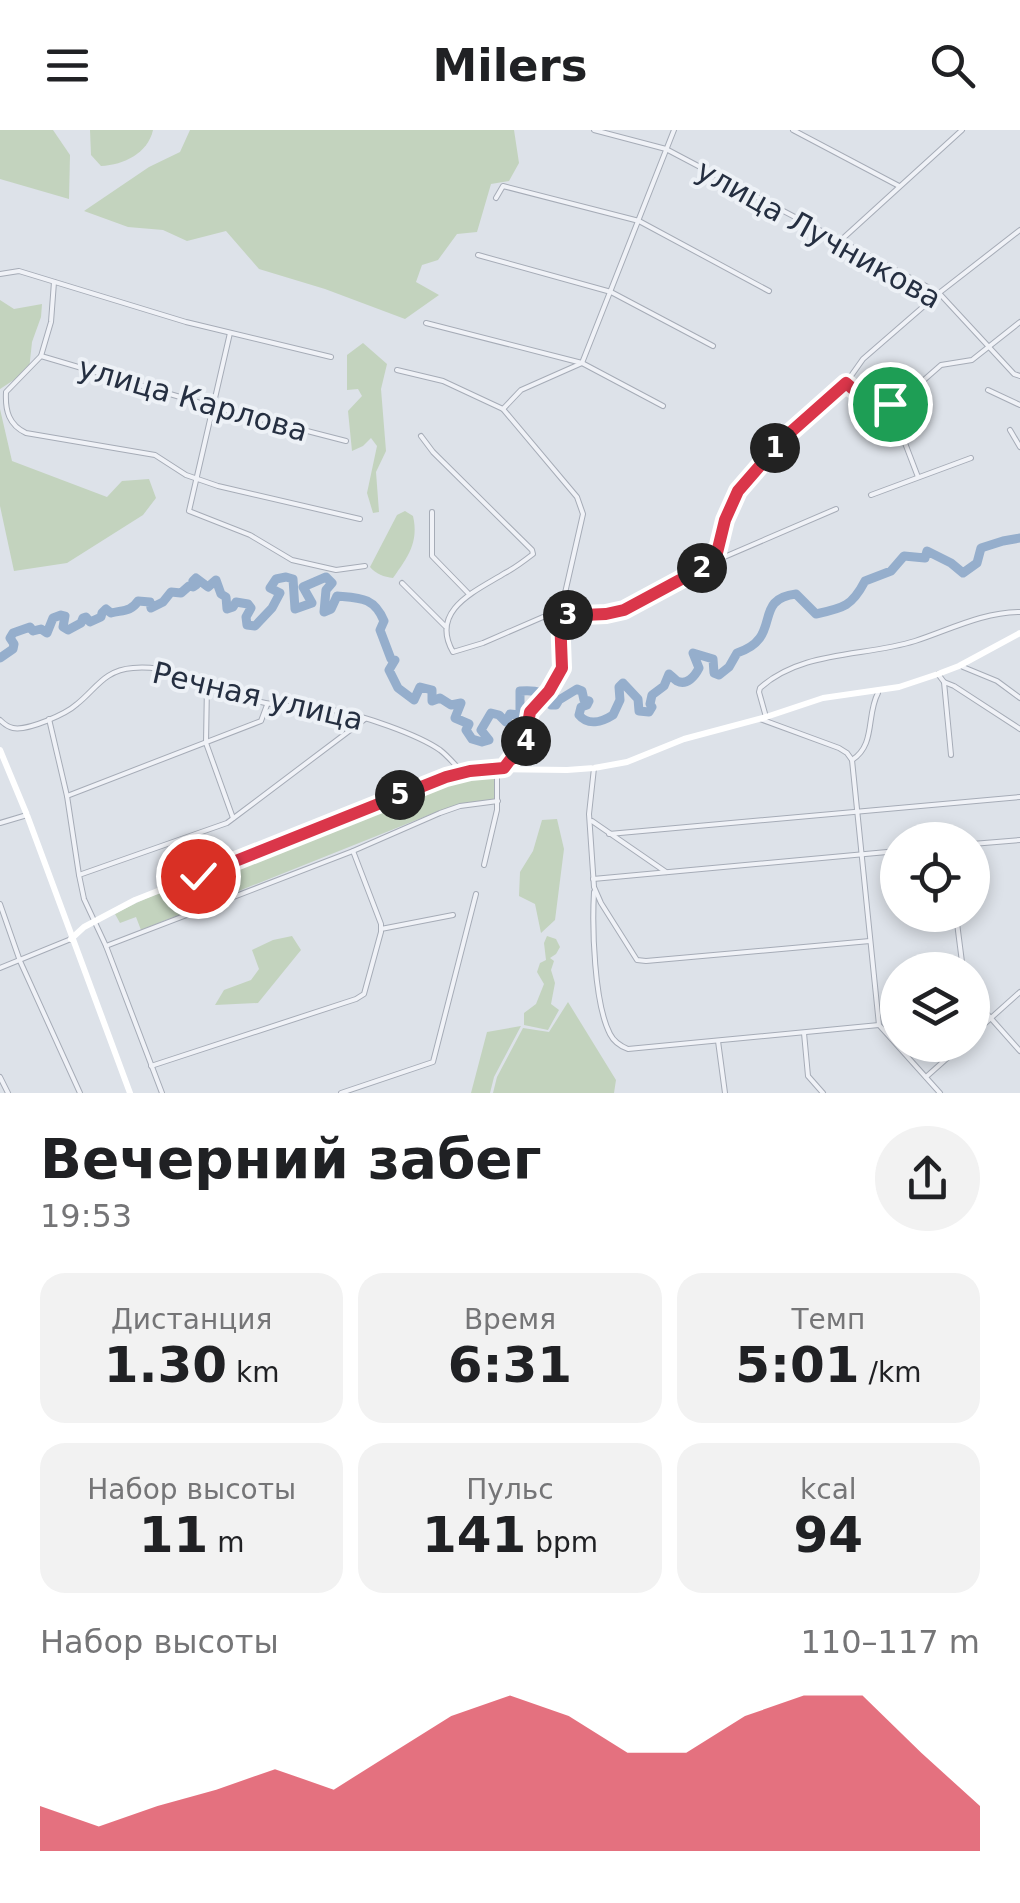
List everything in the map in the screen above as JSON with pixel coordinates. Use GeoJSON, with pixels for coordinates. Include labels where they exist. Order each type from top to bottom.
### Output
{"type":"FeatureCollection","features":[{"type":"Feature","properties":{"kind":"street","name":"улица Лучникова"},"geometry":{"type":"LineString","coordinates":[[594,130],[666,149],[939,293],[1020,376]]}},
{"type":"Feature","properties":{"kind":"street"},"geometry":{"type":"LineString","coordinates":[[503,408],[521,390],[582,364],[674,130]]}},
{"type":"Feature","properties":{"kind":"street"},"geometry":{"type":"LineString","coordinates":[[793,130],[900,187]]}},
{"type":"Feature","properties":{"kind":"street"},"geometry":{"type":"LineString","coordinates":[[952,130],[960,132]]}},
{"type":"Feature","properties":{"kind":"street"},"geometry":{"type":"LineString","coordinates":[[840,240],[960,132]]}},
{"type":"Feature","properties":{"kind":"street"},"geometry":{"type":"LineString","coordinates":[[496,198],[503,186],[522,189],[639,221],[769,291]]}},
{"type":"Feature","properties":{"kind":"street"},"geometry":{"type":"LineString","coordinates":[[715,561],[725,520],[738,491],[784,438],[846,383],[863,359],[1020,230]]}},
{"type":"Feature","properties":{"kind":"street"},"geometry":{"type":"LineString","coordinates":[[478,256],[611,292],[713,346]]}},
{"type":"Feature","properties":{"kind":"street"},"geometry":{"type":"LineString","coordinates":[[0,274],[19,271],[230,333],[331,357]]}},
{"type":"Feature","properties":{"kind":"street"},"geometry":{"type":"LineString","coordinates":[[54,282],[41,356],[6,392],[5,406],[16,428],[156,456],[186,475],[218,486],[360,519]]}},
{"type":"Feature","properties":{"kind":"street"},"geometry":{"type":"LineString","coordinates":[[846,383],[890,404],[900,401],[941,365],[972,360],[1020,322]]}},
{"type":"Feature","properties":{"kind":"street"},"geometry":{"type":"LineString","coordinates":[[426,323],[582,364],[663,406]]}},
{"type":"Feature","properties":{"kind":"street"},"geometry":{"type":"LineString","coordinates":[[230,333],[189,511],[250,535],[292,560],[336,570],[365,566]]}},
{"type":"Feature","properties":{"kind":"street","name":"улица Карлова"},"geometry":{"type":"LineString","coordinates":[[41,356],[346,441]]}},
{"type":"Feature","properties":{"kind":"street"},"geometry":{"type":"LineString","coordinates":[[397,370],[443,381],[503,408],[577,497],[583,514],[560,616],[562,668],[544,698],[530,712],[523,753],[500,768],[498,801],[484,865]]}},
{"type":"Feature","properties":{"kind":"street"},"geometry":{"type":"LineString","coordinates":[[988,390],[1020,405]]}},
{"type":"Feature","properties":{"kind":"street"},"geometry":{"type":"LineString","coordinates":[[890,404],[918,477]]}},
{"type":"Feature","properties":{"kind":"street"},"geometry":{"type":"LineString","coordinates":[[1010,430],[1020,448]]}},
{"type":"Feature","properties":{"kind":"street"},"geometry":{"type":"LineString","coordinates":[[421,436],[533,554],[469,594],[458,604],[446,628]]}},
{"type":"Feature","properties":{"kind":"street"},"geometry":{"type":"LineString","coordinates":[[871,494],[971,458]]}},
{"type":"Feature","properties":{"kind":"street"},"geometry":{"type":"LineString","coordinates":[[402,583],[446,628],[454,652],[460,651],[529,622],[624,610],[715,561],[836,509]]}},
{"type":"Feature","properties":{"kind":"street"},"geometry":{"type":"LineString","coordinates":[[432,512],[432,556],[469,594]]}},
{"type":"Feature","properties":{"kind":"street"},"geometry":{"type":"LineString","coordinates":[[763,718],[760,688],[786,670],[819,659],[913,641],[958,624],[1020,612]]}},
{"type":"Feature","properties":{"kind":"street"},"geometry":{"type":"LineString","coordinates":[[0,968],[71,940],[94,921],[145,896],[462,772],[594,768],[627,762],[684,738],[824,698],[941,678],[1020,633]]}},
{"type":"Feature","properties":{"kind":"street"},"geometry":{"type":"LineString","coordinates":[[959,666],[997,681],[1020,696]]}},
{"type":"Feature","properties":{"kind":"street","name":"Речная улица"},"geometry":{"type":"LineString","coordinates":[[50,719],[73,708],[110,674],[130,668],[178,672],[268,704],[330,710],[365,719],[442,751],[462,772]]}},
{"type":"Feature","properties":{"kind":"street"},"geometry":{"type":"LineString","coordinates":[[941,678],[1020,729]]}},
{"type":"Feature","properties":{"kind":"street"},"geometry":{"type":"LineString","coordinates":[[941,678],[951,756]]}},
{"type":"Feature","properties":{"kind":"street"},"geometry":{"type":"LineString","coordinates":[[207,684],[206,743],[232,818]]}},
{"type":"Feature","properties":{"kind":"street"},"geometry":{"type":"LineString","coordinates":[[852,760],[868,742],[872,704],[880,689]]}},
{"type":"Feature","properties":{"kind":"street"},"geometry":{"type":"LineString","coordinates":[[67,796],[261,721],[268,704]]}},
{"type":"Feature","properties":{"kind":"street"},"geometry":{"type":"LineString","coordinates":[[763,718],[839,748],[852,760],[879,1025],[940,1093]]}},
{"type":"Feature","properties":{"kind":"street"},"geometry":{"type":"LineString","coordinates":[[0,720],[19,728],[50,719],[84,899],[162,1093]]}},
{"type":"Feature","properties":{"kind":"street"},"geometry":{"type":"LineString","coordinates":[[79,875],[227,823],[365,719]]}},
{"type":"Feature","properties":{"kind":"street"},"geometry":{"type":"LineString","coordinates":[[0,750],[130,1093]]}},
{"type":"Feature","properties":{"kind":"street"},"geometry":{"type":"LineString","coordinates":[[594,768],[589,814],[594,887],[592,928],[605,1019],[618,1045],[628,1050],[879,1025]]}},
{"type":"Feature","properties":{"kind":"street"},"geometry":{"type":"LineString","coordinates":[[609,834],[1020,798]]}},
{"type":"Feature","properties":{"kind":"street"},"geometry":{"type":"LineString","coordinates":[[106,946],[447,810],[498,801]]}},
{"type":"Feature","properties":{"kind":"street"},"geometry":{"type":"LineString","coordinates":[[589,814],[609,834],[666,872]]}},
{"type":"Feature","properties":{"kind":"street"},"geometry":{"type":"LineString","coordinates":[[0,823],[27,815]]}},
{"type":"Feature","properties":{"kind":"street"},"geometry":{"type":"LineString","coordinates":[[990,842],[1020,840]]}},
{"type":"Feature","properties":{"kind":"street"},"geometry":{"type":"LineString","coordinates":[[151,1066],[356,1000],[364,994],[381,924],[353,850]]}},
{"type":"Feature","properties":{"kind":"street"},"geometry":{"type":"LineString","coordinates":[[593,879],[880,852]]}},
{"type":"Feature","properties":{"kind":"street"},"geometry":{"type":"LineString","coordinates":[[594,887],[636,960],[870,940]]}},
{"type":"Feature","properties":{"kind":"street"},"geometry":{"type":"LineString","coordinates":[[341,1093],[433,1062],[476,894]]}},
{"type":"Feature","properties":{"kind":"street"},"geometry":{"type":"LineString","coordinates":[[0,904],[20,962],[80,1093]]}},
{"type":"Feature","properties":{"kind":"street"},"geometry":{"type":"LineString","coordinates":[[381,929],[453,915]]}},
{"type":"Feature","properties":{"kind":"street"},"geometry":{"type":"LineString","coordinates":[[1020,992],[991,1018],[1020,1051]]}},
{"type":"Feature","properties":{"kind":"street"},"geometry":{"type":"LineString","coordinates":[[804,1033],[808,1076],[823,1093]]}},
{"type":"Feature","properties":{"kind":"street"},"geometry":{"type":"LineString","coordinates":[[718,1042],[725,1093]]}},
{"type":"Feature","properties":{"kind":"street"},"geometry":{"type":"LineString","coordinates":[[926,1077],[943,1062]]}},
{"type":"Feature","properties":{"kind":"street"},"geometry":{"type":"LineString","coordinates":[[0,1077],[8,1093]]}},
{"type":"Feature","properties":{"kind":"green space"},"geometry":{"type":"Polygon","coordinates":[[[0,130],[53,130],[70,155],[69,199],[0,179],[0,130]]]}},
{"type":"Feature","properties":{"kind":"green space"},"geometry":{"type":"Polygon","coordinates":[[[90,130],[153,130],[146,145],[134,156],[101,166],[91,155],[90,130]]]}},
{"type":"Feature","properties":{"kind":"green space"},"geometry":{"type":"Polygon","coordinates":[[[190,130],[514,130],[519,163],[509,181],[491,184],[477,232],[457,234],[438,260],[422,265],[416,282],[439,295],[405,319],[259,269],[226,231],[187,241],[163,230],[128,227],[84,211],[149,167],[180,152],[190,130]]]}},
{"type":"Feature","properties":{"kind":"green space"},"geometry":{"type":"Polygon","coordinates":[[[0,300],[14,309],[42,304],[29,370],[0,389],[0,300]]]}},
{"type":"Feature","properties":{"kind":"green space"},"geometry":{"type":"Polygon","coordinates":[[[363,343],[387,364],[381,389],[386,451],[376,472],[379,512],[373,513],[367,493],[377,446],[371,438],[352,451],[348,411],[362,396],[358,389],[347,390],[347,355],[363,343]]]}},
{"type":"Feature","properties":{"kind":"green space"},"geometry":{"type":"Polygon","coordinates":[[[0,409],[12,461],[107,497],[122,481],[149,479],[156,498],[143,515],[67,563],[14,571],[0,506],[0,409]]]}},
{"type":"Feature","properties":{"kind":"green space"},"geometry":{"type":"Polygon","coordinates":[[[405,511],[413,516],[415,534],[411,549],[393,578],[383,576],[370,567],[397,515],[405,511]]]}},
{"type":"Feature","properties":{"kind":"green space"},"geometry":{"type":"Polygon","coordinates":[[[496,774],[492,800],[459,804],[429,815],[141,930],[136,917],[120,923],[115,914],[448,780],[496,774]]]}},
{"type":"Feature","properties":{"kind":"green space"},"geometry":{"type":"Polygon","coordinates":[[[557,819],[564,849],[555,920],[541,933],[535,904],[519,896],[520,872],[533,851],[542,820],[557,819]]]}},
{"type":"Feature","properties":{"kind":"green space"},"geometry":{"type":"Polygon","coordinates":[[[292,936],[301,950],[258,1003],[215,1005],[224,990],[251,980],[259,969],[252,950],[292,936]]]}},
{"type":"Feature","properties":{"kind":"green space"},"geometry":{"type":"Polygon","coordinates":[[[547,936],[556,939],[560,947],[550,958],[554,961],[551,970],[555,983],[551,1004],[559,1010],[548,1030],[524,1025],[524,1013],[536,1004],[544,984],[537,972],[546,960],[547,936]]]}},
{"type":"Feature","properties":{"kind":"green space"},"geometry":{"type":"Polygon","coordinates":[[[568,1002],[616,1080],[614,1093],[493,1093],[497,1077],[523,1028],[549,1032],[568,1002]]]}},
{"type":"Feature","properties":{"kind":"green space"},"geometry":{"type":"Polygon","coordinates":[[[521,1026],[494,1077],[490,1093],[471,1093],[487,1032],[521,1026]]]}},
{"type":"Feature","properties":{"kind":"waterway"},"geometry":{"type":"LineString","coordinates":[[0,658],[13,649],[13,633],[30,627],[47,633],[53,618],[61,615],[65,616],[63,627],[68,630],[83,618],[90,622],[101,617],[106,609],[111,613],[126,610],[138,601],[150,602],[151,608],[171,592],[181,593],[193,587],[196,578],[208,587],[216,580],[226,597],[227,609],[236,602],[248,604],[251,608],[247,625],[255,626],[280,593],[270,588],[276,579],[293,579],[295,609],[312,603],[303,587],[326,577],[332,583],[326,590],[324,612],[331,609],[337,596],[359,598],[376,607],[384,621],[380,630],[391,659],[395,660],[389,670],[398,688],[414,700],[420,687],[432,690],[432,701],[440,698],[451,705],[461,703],[455,718],[469,724],[466,730],[472,739],[482,742],[489,740],[481,730],[491,713],[506,722],[510,714],[520,715],[520,691],[544,694],[551,698],[551,705],[577,689],[582,691],[584,700],[589,701],[581,707],[579,715],[595,722],[613,715],[623,683],[638,699],[639,711],[649,712],[652,695],[664,686],[669,674],[681,682],[695,674],[699,668],[693,653],[713,659],[714,673],[719,675],[729,667],[737,653],[760,638],[774,603],[782,597],[796,594],[816,614],[826,612],[846,605],[865,581],[891,571],[904,556],[925,558],[927,551],[963,573],[977,563],[981,548],[1020,538]]}},
{"type":"Feature","properties":{"kind":"route"},"geometry":{"type":"LineString","coordinates":[[198,876],[446,777],[504,768],[523,753],[530,712],[549,691],[562,668],[560,616],[624,610],[715,561],[725,520],[738,491],[784,438],[846,383],[890,404]]}}]}
